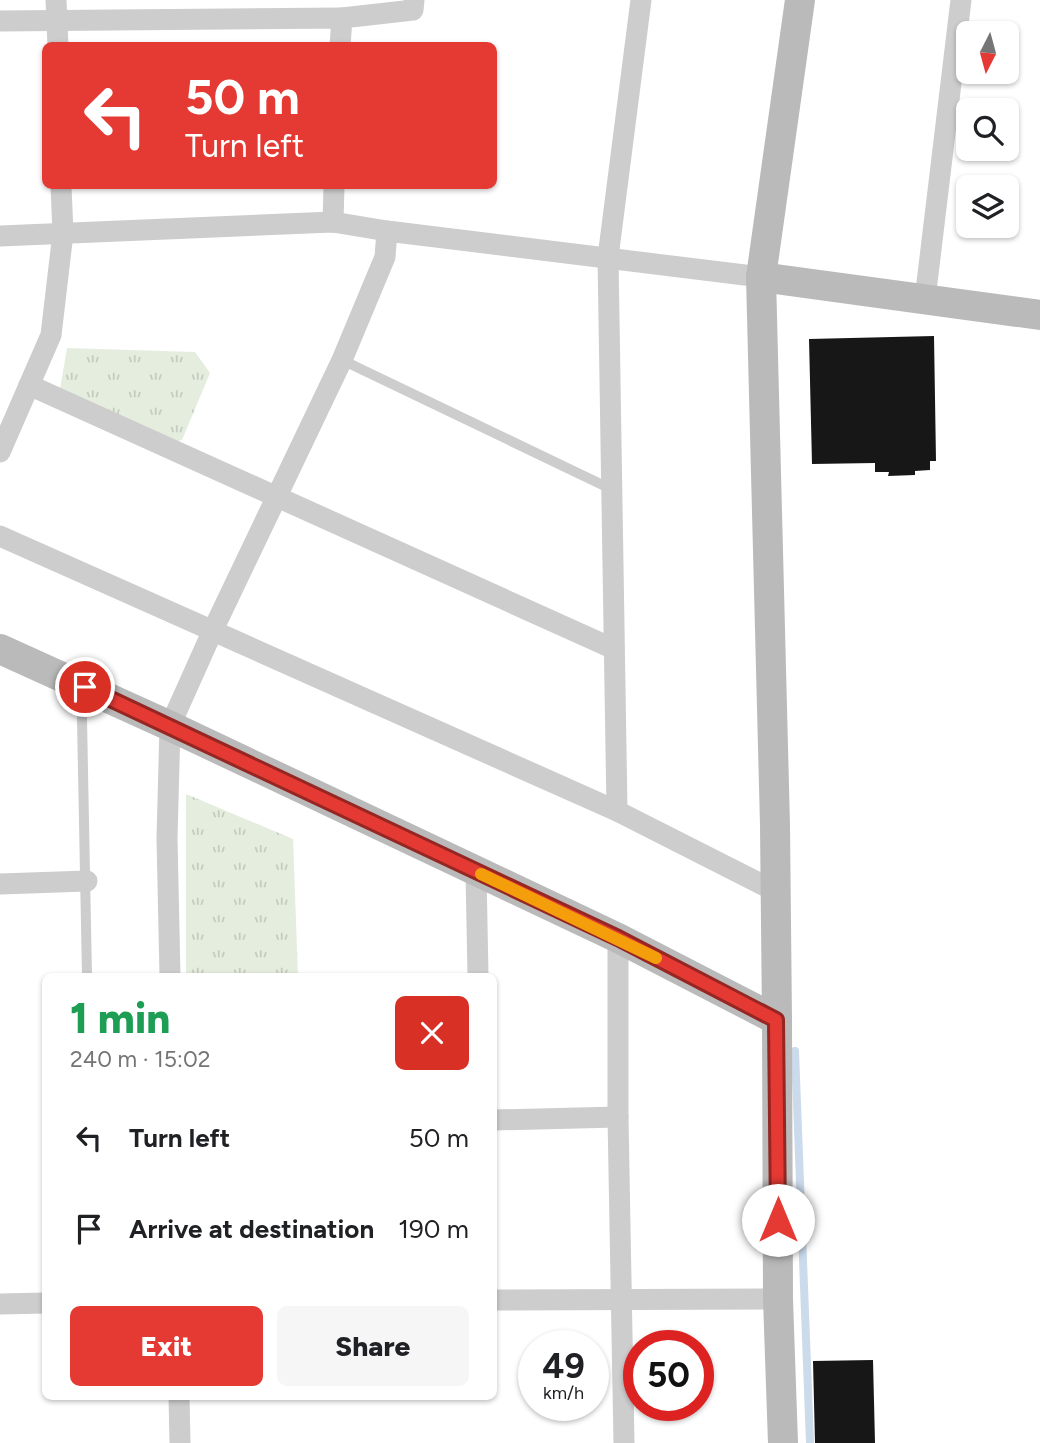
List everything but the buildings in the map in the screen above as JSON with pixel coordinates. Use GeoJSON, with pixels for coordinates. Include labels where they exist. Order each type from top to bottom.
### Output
{"type":"FeatureCollection","features":[{"type":"Feature","properties":{"kind":"street"},"geometry":{"type":"LineString","coordinates":[[0,21],[57,10],[342,18],[414,10],[414,0]]}},
{"type":"Feature","properties":{"kind":"street"},"geometry":{"type":"LineString","coordinates":[[617,811],[608,257],[641,0]]}},
{"type":"Feature","properties":{"kind":"street"},"geometry":{"type":"LineString","coordinates":[[783,1443],[778,1299],[776,892],[761,277],[800,0]]}},
{"type":"Feature","properties":{"kind":"street"},"geometry":{"type":"LineString","coordinates":[[925,299],[961,0]]}},
{"type":"Feature","properties":{"kind":"street"},"geometry":{"type":"LineString","coordinates":[[57,10],[58,42]]}},
{"type":"Feature","properties":{"kind":"street"},"geometry":{"type":"LineString","coordinates":[[340,42],[342,18]]}},
{"type":"Feature","properties":{"kind":"street"},"geometry":{"type":"LineString","coordinates":[[0,452],[51,335],[62,233],[61,189]]}},
{"type":"Feature","properties":{"kind":"street"},"geometry":{"type":"LineString","coordinates":[[333,222],[334,189]]}},
{"type":"Feature","properties":{"kind":"street"},"geometry":{"type":"LineString","coordinates":[[0,236],[333,222],[1040,315]]}},
{"type":"Feature","properties":{"kind":"street"},"geometry":{"type":"LineString","coordinates":[[170,973],[167,838],[170,726],[342,360],[385,257],[387,231]]}},
{"type":"Feature","properties":{"kind":"street"},"geometry":{"type":"LineString","coordinates":[[29,385],[614,649]]}},
{"type":"Feature","properties":{"kind":"street"},"geometry":{"type":"LineString","coordinates":[[0,536],[617,811],[776,892]]}},
{"type":"Feature","properties":{"kind":"street"},"geometry":{"type":"LineString","coordinates":[[0,649],[170,726],[618,938],[776,1020]]}},
{"type":"Feature","properties":{"kind":"street"},"geometry":{"type":"LineString","coordinates":[[476,872],[478,973]]}},
{"type":"Feature","properties":{"kind":"street"},"geometry":{"type":"LineString","coordinates":[[0,884],[87,881]]}},
{"type":"Feature","properties":{"kind":"street"},"geometry":{"type":"LineString","coordinates":[[618,938],[618,1117],[624,1443]]}},
{"type":"Feature","properties":{"kind":"street"},"geometry":{"type":"LineString","coordinates":[[497,1120],[618,1117]]}},
{"type":"Feature","properties":{"kind":"street"},"geometry":{"type":"LineString","coordinates":[[497,1300],[778,1299]]}},
{"type":"Feature","properties":{"kind":"street"},"geometry":{"type":"LineString","coordinates":[[0,1304],[42,1303]]}},
{"type":"Feature","properties":{"kind":"street"},"geometry":{"type":"LineString","coordinates":[[179,1400],[180,1443]]}},
{"type":"Feature","properties":{"kind":"lane"},"geometry":{"type":"LineString","coordinates":[[342,360],[611,489]]}},
{"type":"Feature","properties":{"kind":"lane"},"geometry":{"type":"LineString","coordinates":[[85,687],[82,719],[87,973]]}},
{"type":"Feature","properties":{"kind":"green space"},"geometry":{"type":"Polygon","coordinates":[[[67,348],[195,352],[210,373],[182,440],[150,449],[57,407],[67,348]]]}},
{"type":"Feature","properties":{"kind":"green space"},"geometry":{"type":"Polygon","coordinates":[[[186,794],[293,839],[298,973],[186,973],[186,794]]]}},
{"type":"Feature","properties":{"kind":"waterway"},"geometry":{"type":"LineString","coordinates":[[795,1051],[810,1443]]}},
{"type":"Feature","properties":{"kind":"slow traffic"},"geometry":{"type":"LineString","coordinates":[[481,874],[656,958]]}},
{"type":"Feature","properties":{"kind":"route"},"geometry":{"type":"LineString","coordinates":[[85,687],[618,938],[776,1020],[778,1220]]}}]}
